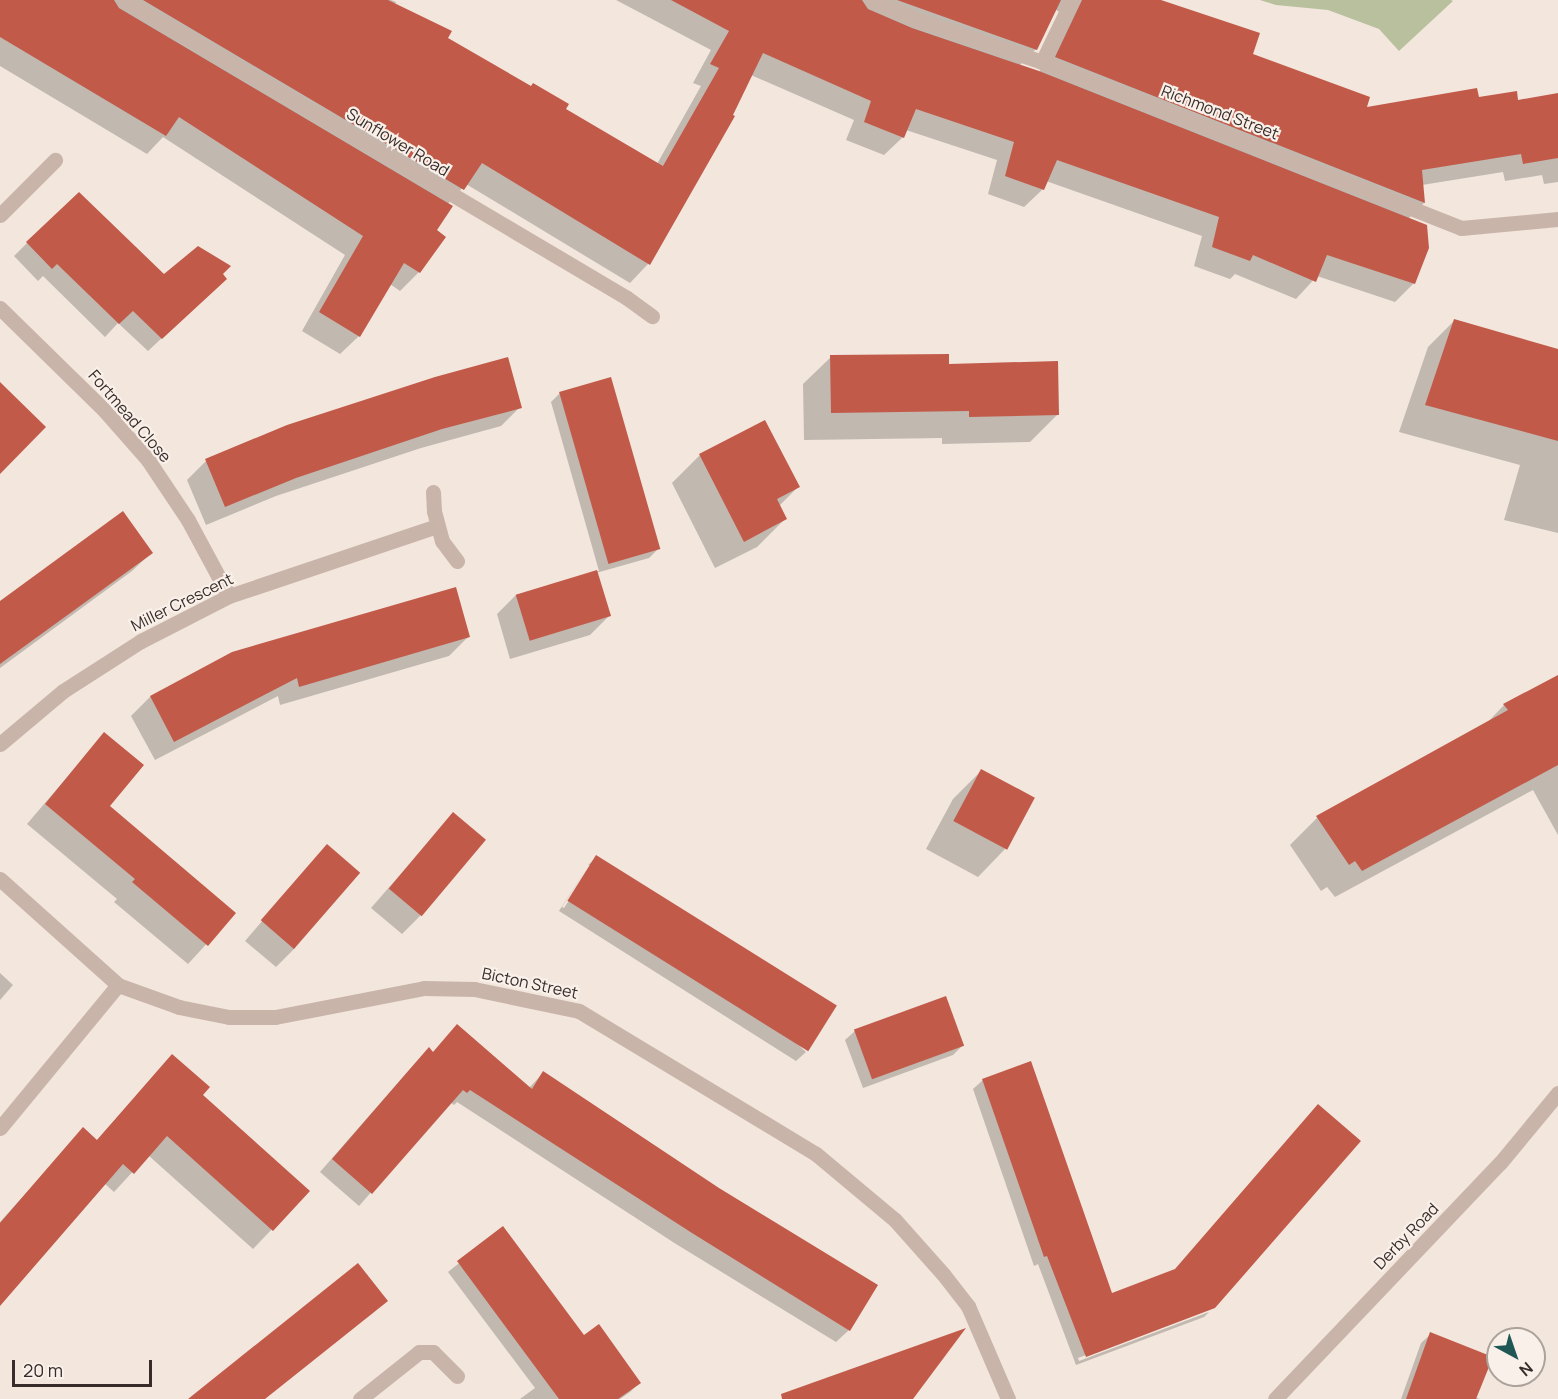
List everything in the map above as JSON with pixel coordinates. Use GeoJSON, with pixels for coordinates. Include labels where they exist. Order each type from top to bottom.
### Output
{"type":"FeatureCollection","features":[{"type":"Feature","properties":{"kind":"street","name":"Sunflower Road"},"geometry":{"type":"LineString","coordinates":[[124,0],[616,292],[652,316]]}},
{"type":"Feature","properties":{"kind":"street","name":"Richmond Street"},"geometry":{"type":"LineString","coordinates":[[872,0],[916,19],[1042,62],[1461,228],[1489,228],[1558,219]]}},
{"type":"Feature","properties":{"kind":"street"},"geometry":{"type":"LineString","coordinates":[[1042,62],[1072,0]]}},
{"type":"Feature","properties":{"kind":"street"},"geometry":{"type":"LineString","coordinates":[[0,214],[54,160]]}},
{"type":"Feature","properties":{"kind":"street","name":"Fortmead Close"},"geometry":{"type":"LineString","coordinates":[[0,308],[105,411],[148,460],[188,520],[229,596]]}},
{"type":"Feature","properties":{"kind":"street"},"geometry":{"type":"LineString","coordinates":[[433,492],[437,526],[442,541],[457,561]]}},
{"type":"Feature","properties":{"kind":"street","name":"Miller Crescent"},"geometry":{"type":"LineString","coordinates":[[0,744],[63,691],[141,641],[229,596],[437,526]]}},
{"type":"Feature","properties":{"kind":"street","name":"Bicton Street"},"geometry":{"type":"LineString","coordinates":[[0,879],[118,985],[179,1007],[229,1017],[275,1017],[424,988],[474,989],[579,1011],[816,1154],[895,1220],[968,1306],[1008,1399]]}},
{"type":"Feature","properties":{"kind":"street"},"geometry":{"type":"LineString","coordinates":[[0,1128],[118,985]]}},
{"type":"Feature","properties":{"kind":"street","name":"Derby Road"},"geometry":{"type":"LineString","coordinates":[[1275,1399],[1500,1163],[1558,1093]]}},
{"type":"Feature","properties":{"kind":"street"},"geometry":{"type":"LineString","coordinates":[[360,1399],[418,1352],[433,1352],[457,1376]]}},
{"type":"Feature","properties":{"kind":"green space"},"geometry":{"type":"Polygon","coordinates":[[[1260,0],[1453,1],[1399,51],[1379,29],[1328,10],[1276,5],[1260,0]]]}},
{"type":"Feature","properties":{"kind":"building"},"geometry":{"type":"Polygon","coordinates":[[[0,0],[114,0],[119,8],[453,206],[437,230],[446,237],[420,273],[404,263],[360,337],[319,312],[363,236],[179,117],[166,136],[0,37],[0,0]]]}},
{"type":"Feature","properties":{"kind":"building"},"geometry":{"type":"Polygon","coordinates":[[[143,0],[388,0],[452,31],[448,38],[531,86],[533,83],[569,104],[566,109],[663,166],[719,68],[710,64],[729,31],[671,0],[862,0],[868,9],[912,28],[1039,71],[1427,225],[1429,248],[1415,284],[1327,255],[1316,282],[1253,255],[1250,261],[1212,247],[1219,217],[1057,160],[1044,190],[1005,176],[1014,142],[916,109],[904,138],[864,122],[871,101],[763,53],[733,115],[735,116],[650,265],[482,163],[464,190],[143,0]]]}},
{"type":"Feature","properties":{"kind":"building"},"geometry":{"type":"Polygon","coordinates":[[[897,0],[1061,0],[1037,50],[897,0]]]}},
{"type":"Feature","properties":{"kind":"building"},"geometry":{"type":"Polygon","coordinates":[[[1082,0],[1161,0],[1260,33],[1253,54],[1370,97],[1367,107],[1477,88],[1479,97],[1517,91],[1518,100],[1558,93],[1558,158],[1523,164],[1521,154],[1422,170],[1425,203],[1055,57],[1082,0]]]}},
{"type":"Feature","properties":{"kind":"building"},"geometry":{"type":"Polygon","coordinates":[[[79,192],[164,274],[198,246],[231,266],[223,274],[227,279],[162,339],[133,311],[119,324],[57,264],[52,269],[26,242],[79,192]]]}},
{"type":"Feature","properties":{"kind":"building"},"geometry":{"type":"Polygon","coordinates":[[[1454,319],[1558,349],[1558,441],[1425,405],[1454,319]]]}},
{"type":"Feature","properties":{"kind":"building"},"geometry":{"type":"Polygon","coordinates":[[[949,354],[949,364],[1058,361],[1059,415],[969,417],[969,411],[831,413],[830,355],[949,354]]]}},
{"type":"Feature","properties":{"kind":"building"},"geometry":{"type":"Polygon","coordinates":[[[508,357],[522,408],[442,429],[296,478],[225,507],[205,459],[287,425],[435,377],[508,357]]]}},
{"type":"Feature","properties":{"kind":"building"},"geometry":{"type":"Polygon","coordinates":[[[611,377],[660,549],[608,564],[559,392],[611,377]]]}},
{"type":"Feature","properties":{"kind":"building"},"geometry":{"type":"Polygon","coordinates":[[[0,382],[46,427],[0,474],[0,382]]]}},
{"type":"Feature","properties":{"kind":"building"},"geometry":{"type":"Polygon","coordinates":[[[765,420],[800,487],[777,499],[787,519],[744,542],[699,454],[765,420]]]}},
{"type":"Feature","properties":{"kind":"building"},"geometry":{"type":"Polygon","coordinates":[[[123,511],[153,553],[0,664],[0,601],[123,511]]]}},
{"type":"Feature","properties":{"kind":"building"},"geometry":{"type":"Polygon","coordinates":[[[597,570],[611,616],[530,641],[516,595],[597,570]]]}},
{"type":"Feature","properties":{"kind":"building"},"geometry":{"type":"Polygon","coordinates":[[[456,587],[470,637],[299,687],[297,678],[174,742],[150,696],[232,652],[456,587]]]}},
{"type":"Feature","properties":{"kind":"building"},"geometry":{"type":"Polygon","coordinates":[[[1558,675],[1558,765],[1362,871],[1355,861],[1349,865],[1316,816],[1508,710],[1503,704],[1558,675]]]}},
{"type":"Feature","properties":{"kind":"building"},"geometry":{"type":"Polygon","coordinates":[[[104,732],[144,765],[110,806],[236,913],[208,946],[132,882],[135,879],[45,804],[104,732]]]}},
{"type":"Feature","properties":{"kind":"building"},"geometry":{"type":"Polygon","coordinates":[[[981,769],[1035,798],[1007,850],[953,821],[981,769]]]}},
{"type":"Feature","properties":{"kind":"building"},"geometry":{"type":"Polygon","coordinates":[[[453,812],[486,840],[422,916],[389,889],[453,812]]]}},
{"type":"Feature","properties":{"kind":"building"},"geometry":{"type":"Polygon","coordinates":[[[327,844],[360,873],[294,949],[261,920],[327,844]]]}},
{"type":"Feature","properties":{"kind":"building"},"geometry":{"type":"Polygon","coordinates":[[[596,855],[837,1005],[808,1051],[567,901],[596,855]]]}},
{"type":"Feature","properties":{"kind":"building"},"geometry":{"type":"Polygon","coordinates":[[[946,996],[964,1046],[872,1079],[854,1030],[946,996]]]}},
{"type":"Feature","properties":{"kind":"building"},"geometry":{"type":"Polygon","coordinates":[[[457,1024],[532,1089],[543,1071],[719,1188],[878,1285],[850,1331],[692,1233],[470,1090],[467,1093],[463,1090],[372,1194],[332,1159],[429,1047],[433,1052],[457,1024]]]}},
{"type":"Feature","properties":{"kind":"building"},"geometry":{"type":"Polygon","coordinates":[[[172,1054],[210,1087],[203,1095],[310,1191],[273,1231],[167,1136],[134,1174],[123,1164],[0,1306],[0,1223],[83,1127],[97,1140],[172,1054]]]}},
{"type":"Feature","properties":{"kind":"building"},"geometry":{"type":"Polygon","coordinates":[[[1031,1061],[1112,1293],[1175,1269],[1318,1104],[1361,1141],[1215,1308],[1086,1357],[1047,1256],[1044,1257],[982,1079],[1031,1061]]]}},
{"type":"Feature","properties":{"kind":"building"},"geometry":{"type":"Polygon","coordinates":[[[503,1226],[584,1335],[599,1324],[641,1383],[618,1399],[559,1399],[457,1261],[503,1226]]]}},
{"type":"Feature","properties":{"kind":"building"},"geometry":{"type":"Polygon","coordinates":[[[358,1263],[388,1301],[265,1399],[188,1399],[358,1263]]]}},
{"type":"Feature","properties":{"kind":"building"},"geometry":{"type":"Polygon","coordinates":[[[966,1328],[913,1399],[782,1399],[781,1394],[966,1328]]]}},
{"type":"Feature","properties":{"kind":"building"},"geometry":{"type":"Polygon","coordinates":[[[1430,1332],[1486,1354],[1486,1374],[1476,1399],[1406,1399],[1430,1332]]]}}]}
